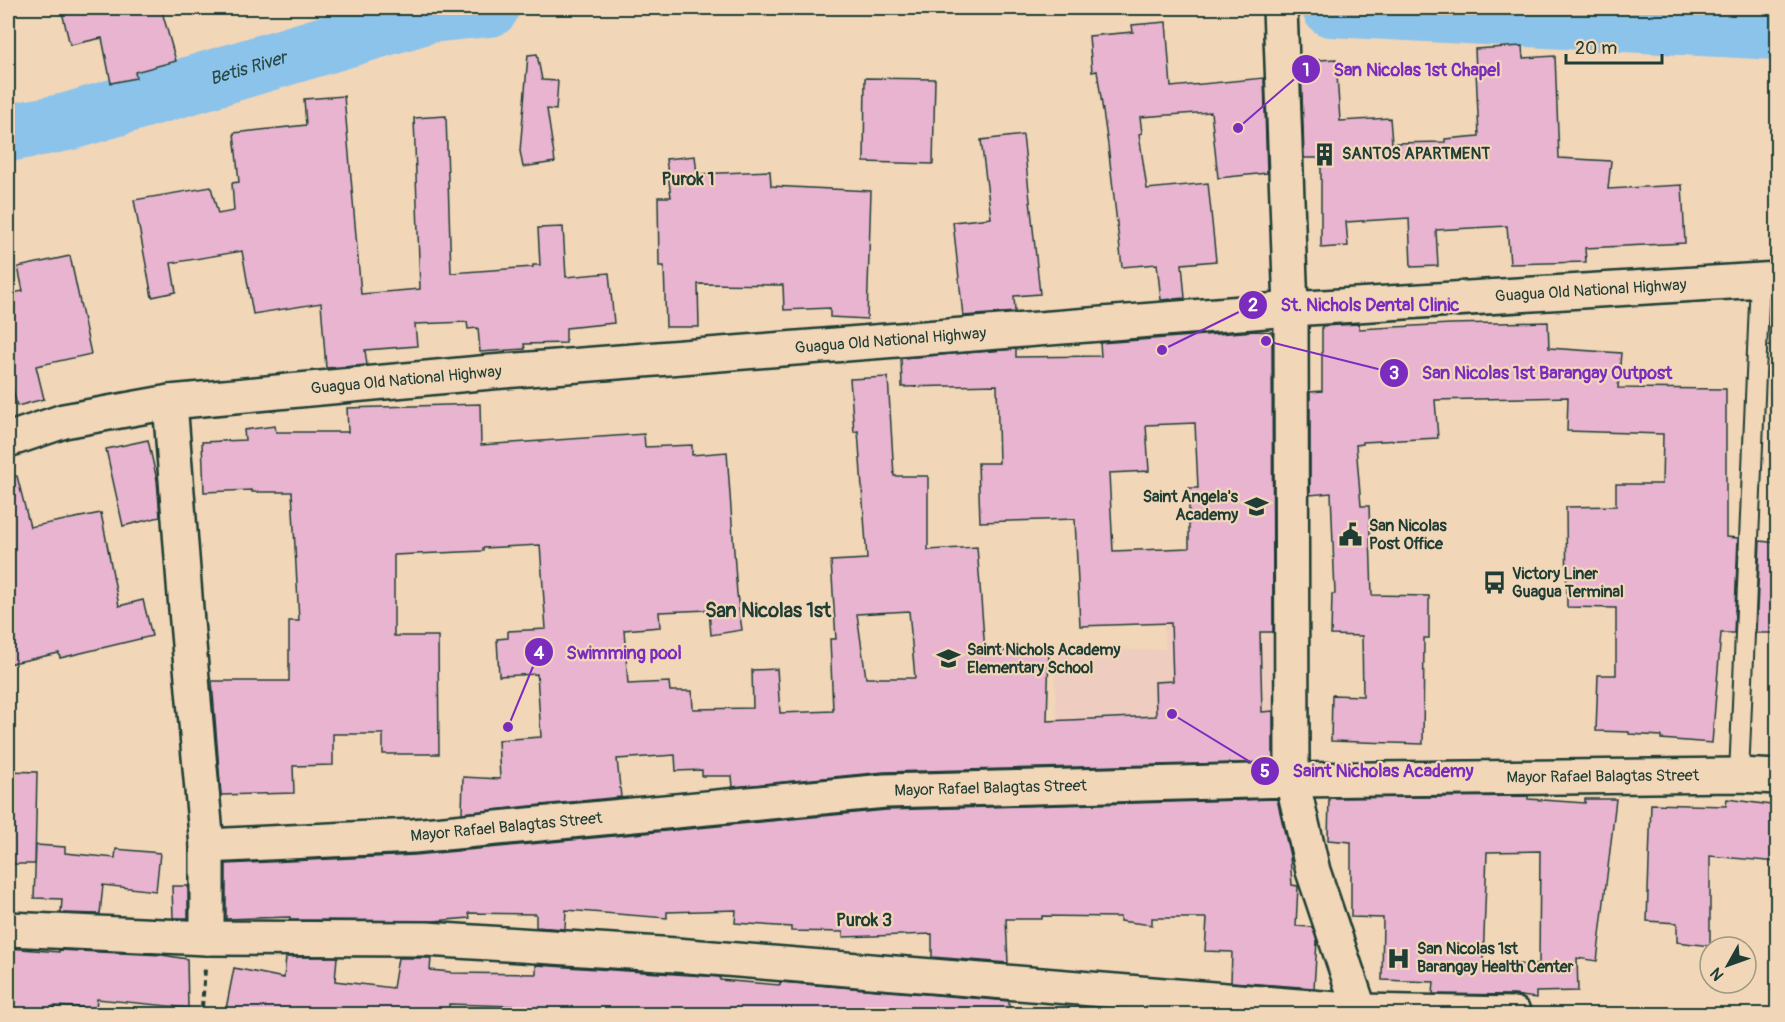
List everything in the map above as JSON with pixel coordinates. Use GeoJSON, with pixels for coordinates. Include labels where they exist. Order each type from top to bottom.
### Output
{"type":"FeatureCollection","features":[{"type":"Feature","properties":{"kind":"street"},"geometry":{"type":"LineString","coordinates":[[1281,20],[1291,309],[1292,780],[1313,871],[1360,1011]]}},
{"type":"Feature","properties":{"kind":"street","name":"Guagua Old National Highway"},"geometry":{"type":"LineString","coordinates":[[8,440],[64,421],[170,402],[491,372],[1291,309],[1769,279]]}},
{"type":"Feature","properties":{"kind":"street"},"geometry":{"type":"LineString","coordinates":[[170,402],[207,846],[207,938]]}},
{"type":"Feature","properties":{"kind":"street","name":"Mayor Rafael Balagtas Street"},"geometry":{"type":"LineString","coordinates":[[207,846],[413,836],[885,791],[1292,780],[1739,775],[1778,777]]}},
{"type":"Feature","properties":{"kind":"street"},"geometry":{"type":"LineString","coordinates":[[8,929],[207,938],[426,939],[676,955],[1360,1011],[1514,1014]]}},
{"type":"Feature","properties":{"kind":"lane"},"geometry":{"type":"LineString","coordinates":[[1739,775],[1769,279]]}},
{"type":"Feature","properties":{"kind":"shaded area"},"geometry":{"type":"Polygon","coordinates":[[[1285,454],[1291,634],[1192,637],[1192,640],[1283,636],[1290,775],[1060,784],[1054,653],[1165,649],[1164,625],[1191,624],[1225,456],[1285,454]]]}},
{"type":"Feature","properties":{"kind":"building"},"geometry":{"type":"Polygon","coordinates":[[[61,8],[161,8],[176,61],[135,72],[136,78],[111,83],[102,38],[70,45],[61,8]]]}},
{"type":"Feature","properties":{"kind":"building"},"geometry":{"type":"Polygon","coordinates":[[[1166,22],[1171,87],[1264,78],[1267,173],[1218,178],[1211,112],[1140,117],[1142,133],[1139,134],[1147,189],[1208,183],[1216,261],[1182,264],[1185,298],[1161,300],[1157,264],[1122,267],[1108,145],[1097,71],[1092,72],[1089,36],[1133,32],[1132,25],[1166,22]]]}},
{"type":"Feature","properties":{"kind":"building"},"geometry":{"type":"Polygon","coordinates":[[[1522,46],[1523,58],[1555,56],[1559,158],[1611,161],[1608,189],[1682,185],[1685,243],[1585,248],[1586,262],[1510,264],[1507,226],[1436,230],[1438,266],[1411,267],[1409,218],[1346,222],[1348,246],[1321,248],[1321,158],[1304,158],[1301,61],[1336,59],[1340,121],[1390,118],[1392,143],[1445,142],[1445,139],[1479,136],[1475,49],[1522,46]]]}},
{"type":"Feature","properties":{"kind":"building"},"geometry":{"type":"Polygon","coordinates":[[[537,54],[542,80],[558,81],[556,110],[547,109],[555,162],[523,167],[520,151],[528,55],[537,54]]]}},
{"type":"Feature","properties":{"kind":"building"},"geometry":{"type":"Polygon","coordinates":[[[865,78],[935,79],[933,164],[864,162],[865,78]]]}},
{"type":"Feature","properties":{"kind":"building"},"geometry":{"type":"Polygon","coordinates":[[[344,96],[361,294],[420,289],[414,118],[446,116],[451,273],[540,265],[538,228],[563,227],[566,277],[609,273],[614,323],[566,328],[566,343],[524,344],[525,349],[480,352],[478,328],[468,329],[467,322],[415,324],[417,346],[365,350],[367,365],[326,368],[321,303],[253,314],[242,251],[171,263],[176,292],[152,297],[134,200],[211,187],[218,214],[234,211],[232,183],[239,182],[234,133],[306,125],[304,99],[344,96]]]}},
{"type":"Feature","properties":{"kind":"building"},"geometry":{"type":"Polygon","coordinates":[[[1023,135],[1040,294],[1014,296],[1015,312],[963,316],[953,222],[991,218],[981,140],[1023,135]]]}},
{"type":"Feature","properties":{"kind":"building"},"geometry":{"type":"Polygon","coordinates":[[[695,156],[697,174],[770,171],[771,186],[871,191],[867,319],[830,317],[830,308],[784,310],[783,285],[698,284],[699,327],[666,327],[664,266],[659,266],[658,197],[671,197],[666,159],[695,156]]]}},
{"type":"Feature","properties":{"kind":"building"},"geometry":{"type":"Polygon","coordinates":[[[70,256],[91,354],[36,366],[44,399],[17,406],[8,368],[8,294],[23,291],[18,267],[70,256]]]}},
{"type":"Feature","properties":{"kind":"building"},"geometry":{"type":"Polygon","coordinates":[[[1548,322],[1549,348],[1621,353],[1618,388],[1726,389],[1726,537],[1738,538],[1734,633],[1721,633],[1712,743],[1661,739],[1661,736],[1629,734],[1629,732],[1596,731],[1598,675],[1616,675],[1616,608],[1567,607],[1566,507],[1616,506],[1616,484],[1662,484],[1663,434],[1567,431],[1568,397],[1435,400],[1438,438],[1363,442],[1363,444],[1356,445],[1361,506],[1369,506],[1372,595],[1429,596],[1429,638],[1424,638],[1423,744],[1331,741],[1332,695],[1363,696],[1362,636],[1331,635],[1332,594],[1335,594],[1331,493],[1310,495],[1310,392],[1322,391],[1322,326],[1359,324],[1359,329],[1548,322]]]}},
{"type":"Feature","properties":{"kind":"building"},"geometry":{"type":"Polygon","coordinates":[[[1256,331],[1272,332],[1273,632],[1260,632],[1262,712],[1273,711],[1273,762],[884,772],[733,787],[732,776],[702,776],[702,770],[676,771],[675,755],[617,759],[621,797],[462,813],[463,777],[500,779],[498,740],[541,737],[537,674],[499,676],[497,639],[508,638],[508,631],[546,629],[540,545],[483,548],[483,551],[394,555],[394,636],[438,636],[439,754],[383,754],[383,734],[333,734],[333,765],[293,766],[294,793],[221,795],[212,681],[289,681],[289,621],[299,621],[292,492],[252,492],[252,490],[204,492],[202,442],[245,440],[244,430],[275,426],[276,432],[348,432],[347,408],[480,404],[481,445],[644,434],[645,447],[692,445],[692,455],[727,452],[737,594],[742,630],[711,635],[709,610],[659,612],[660,627],[624,630],[628,684],[669,682],[670,691],[692,691],[693,709],[753,708],[752,670],[777,669],[780,713],[833,711],[830,639],[836,639],[831,561],[867,559],[858,431],[854,432],[850,379],[888,377],[894,476],[928,476],[928,550],[977,547],[985,651],[1049,651],[1047,721],[1156,716],[1155,682],[1173,681],[1171,623],[1080,626],[1075,519],[980,522],[978,463],[999,463],[997,385],[902,387],[901,358],[1016,349],[1016,357],[1101,356],[1100,343],[1256,331]],[[1195,423],[1146,425],[1149,471],[1109,473],[1113,551],[1189,548],[1189,488],[1198,488],[1195,423]],[[909,611],[857,614],[866,678],[915,678],[909,611]]]}},
{"type":"Feature","properties":{"kind":"building"},"geometry":{"type":"Polygon","coordinates":[[[148,440],[157,480],[160,517],[123,526],[106,449],[148,440]]]}},
{"type":"Feature","properties":{"kind":"building"},"geometry":{"type":"Polygon","coordinates":[[[17,476],[30,527],[101,513],[119,606],[143,600],[152,636],[60,658],[59,653],[8,664],[8,477],[17,476]]]}},
{"type":"Feature","properties":{"kind":"building"},"geometry":{"type":"Polygon","coordinates":[[[1760,541],[1778,543],[1778,633],[1756,633],[1760,541]]]}},
{"type":"Feature","properties":{"kind":"building"},"geometry":{"type":"Polygon","coordinates":[[[8,771],[37,772],[35,864],[8,864],[8,771]]]}},
{"type":"Feature","properties":{"kind":"building"},"geometry":{"type":"Polygon","coordinates":[[[1528,796],[1528,799],[1585,803],[1585,799],[1616,799],[1597,961],[1577,958],[1578,991],[1536,992],[1536,998],[1514,995],[1433,994],[1434,982],[1382,980],[1383,918],[1351,917],[1351,842],[1328,840],[1329,798],[1528,796]],[[1540,851],[1487,852],[1483,963],[1539,965],[1540,851]]]}},
{"type":"Feature","properties":{"kind":"building"},"geometry":{"type":"Polygon","coordinates":[[[1277,799],[1290,856],[1292,885],[1298,886],[1296,926],[1312,927],[1317,941],[1314,988],[1231,982],[1232,952],[1205,951],[1207,918],[1152,918],[1152,925],[1120,921],[1120,917],[1042,916],[1042,919],[1006,919],[1008,963],[932,957],[932,934],[843,937],[843,932],[791,931],[791,927],[735,923],[736,910],[667,912],[667,918],[566,910],[565,929],[536,927],[536,914],[469,913],[470,918],[433,921],[290,920],[290,917],[226,919],[226,864],[415,855],[886,810],[1277,799]]]}},
{"type":"Feature","properties":{"kind":"building"},"geometry":{"type":"Polygon","coordinates":[[[1727,799],[1778,806],[1778,862],[1710,856],[1710,935],[1698,935],[1698,945],[1677,942],[1677,923],[1647,921],[1651,804],[1726,806],[1727,799]]]}},
{"type":"Feature","properties":{"kind":"building"},"geometry":{"type":"Polygon","coordinates":[[[36,845],[65,847],[65,853],[115,858],[116,849],[160,853],[156,891],[103,885],[100,914],[61,913],[62,899],[34,898],[36,845]]]}},
{"type":"Feature","properties":{"kind":"building"},"geometry":{"type":"Polygon","coordinates":[[[172,886],[188,886],[188,918],[173,918],[172,886]]]}},
{"type":"Feature","properties":{"kind":"building"},"geometry":{"type":"Polygon","coordinates":[[[8,948],[162,955],[187,959],[188,1008],[97,999],[96,1008],[53,1006],[53,1014],[8,1014],[8,948]]]}},
{"type":"Feature","properties":{"kind":"building"},"geometry":{"type":"Polygon","coordinates":[[[286,957],[337,957],[335,981],[393,988],[398,958],[431,958],[430,970],[451,973],[536,974],[536,965],[720,977],[720,980],[780,985],[780,982],[1009,1001],[1009,1014],[512,1014],[513,1006],[449,1004],[449,1014],[225,1014],[234,968],[284,978],[286,957]]]}},
{"type":"Feature","properties":{"kind":"waterway","name":"Betis River"},"geometry":{"type":"LineString","coordinates":[[8,133],[67,122],[429,14],[490,8]]}},
{"type":"Feature","properties":{"kind":"waterway"},"geometry":{"type":"LineString","coordinates":[[1331,8],[1778,31]]}},
{"type":"Feature","properties":{"kind":"place","name":"San Nicolas 1st Chapel"},"geometry":{"type":"Point","coordinates":[1238,128]}},
{"type":"Feature","properties":{"kind":"place","name":"SANTOS APARTMENT"},"geometry":{"type":"Point","coordinates":[1324,154]}},
{"type":"Feature","properties":{"kind":"place","name":"San Nicolas 1st Barangay Outpost"},"geometry":{"type":"Point","coordinates":[1266,341]}},
{"type":"Feature","properties":{"kind":"place","name":"St. Nichols Dental Clinic"},"geometry":{"type":"Point","coordinates":[1162,350]}},
{"type":"Feature","properties":{"kind":"place","name":"Saint Angela's Academy"},"geometry":{"type":"Point","coordinates":[1256,506]}},
{"type":"Feature","properties":{"kind":"place","name":"San Nicolas Post Office"},"geometry":{"type":"Point","coordinates":[1351,535]}},
{"type":"Feature","properties":{"kind":"place","name":"Victory Liner Guagua Terminal"},"geometry":{"type":"Point","coordinates":[1494,583]}},
{"type":"Feature","properties":{"kind":"place","name":"Saint Nichols Academy Elementary School"},"geometry":{"type":"Point","coordinates":[949,659]}},
{"type":"Feature","properties":{"kind":"place","name":"Saint Nicholas Academy"},"geometry":{"type":"Point","coordinates":[1172,714]}},
{"type":"Feature","properties":{"kind":"place","name":"Swimming pool"},"geometry":{"type":"Point","coordinates":[508,727]}},
{"type":"Feature","properties":{"kind":"place","name":"San Nicolas 1st Barangay Health Center"},"geometry":{"type":"Point","coordinates":[1399,958]}},
{"type":"Feature","properties":{"kind":"district","name":"Purok 1"},"geometry":{"type":"Point","coordinates":[688,179]}},
{"type":"Feature","properties":{"kind":"district","name":"San Nicolas 1st"},"geometry":{"type":"Point","coordinates":[768,610]}},
{"type":"Feature","properties":{"kind":"district","name":"Purok 3"},"geometry":{"type":"Point","coordinates":[864,920]}}]}
